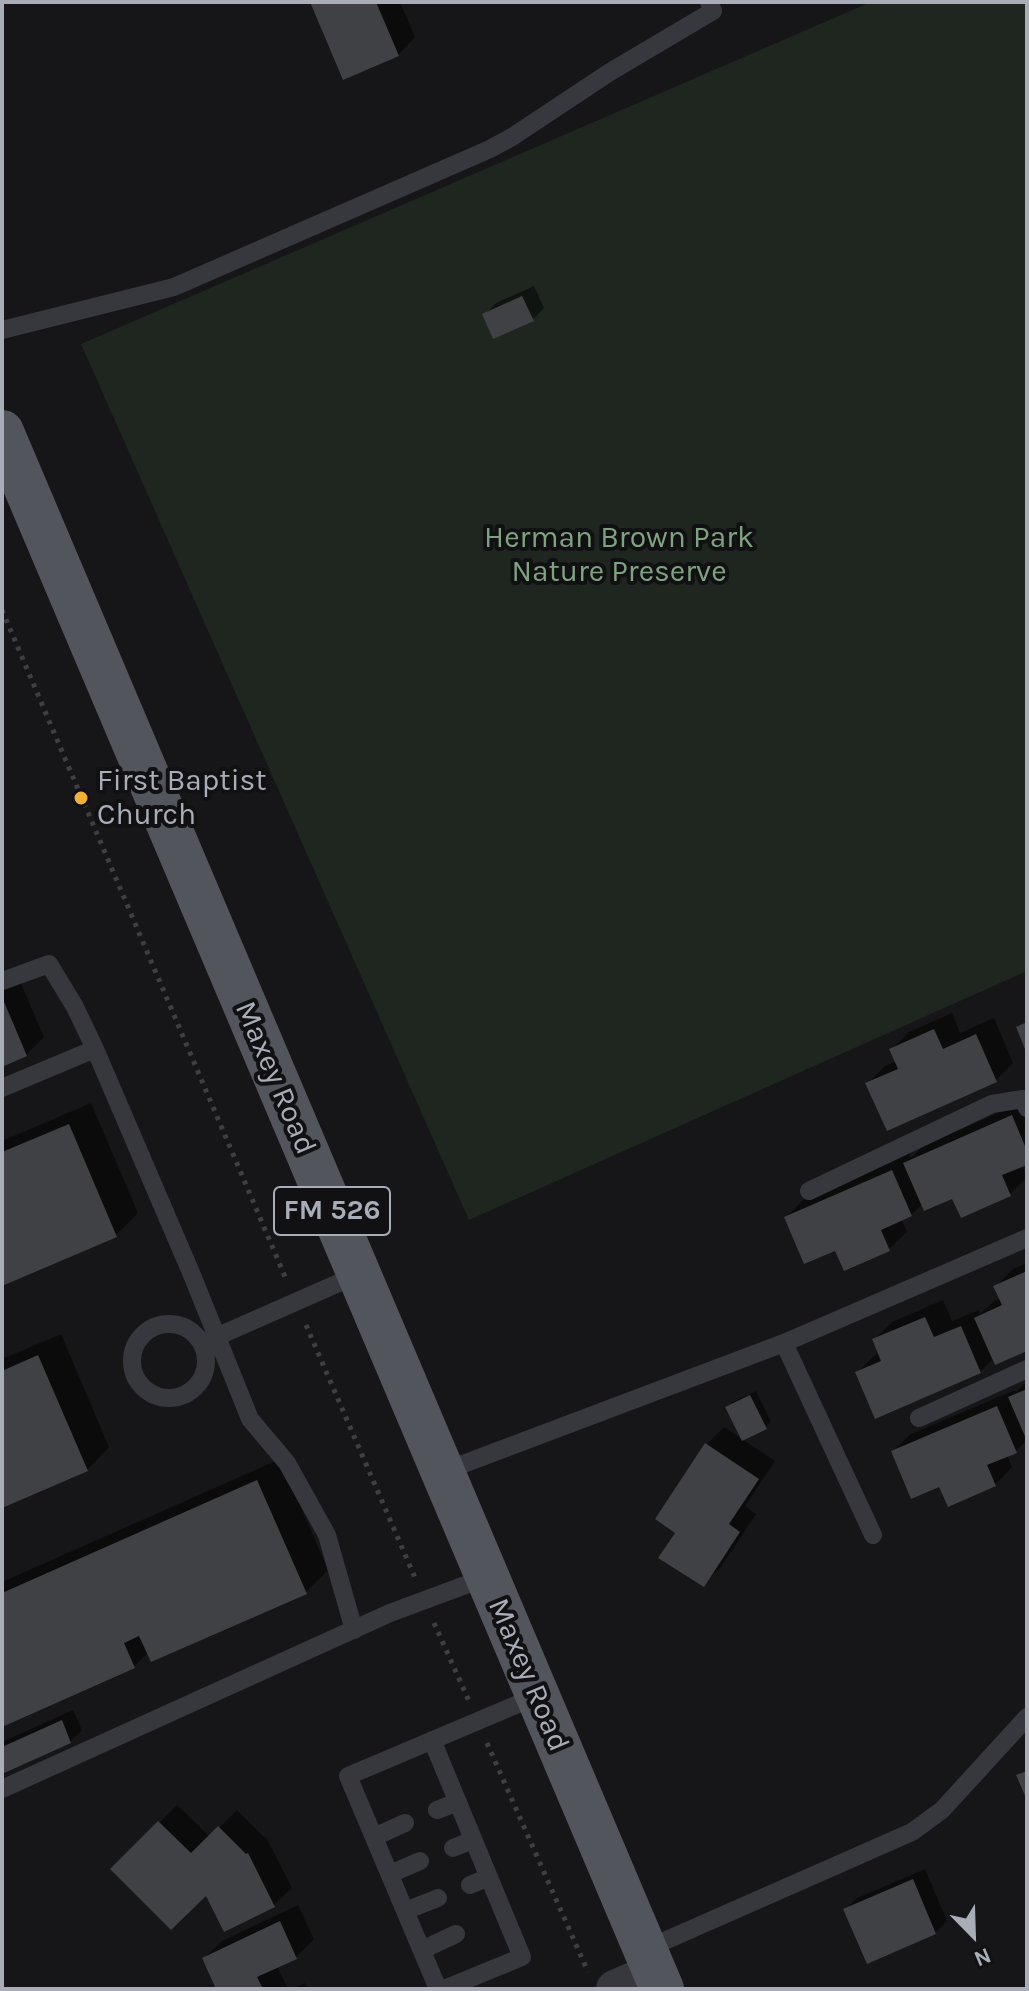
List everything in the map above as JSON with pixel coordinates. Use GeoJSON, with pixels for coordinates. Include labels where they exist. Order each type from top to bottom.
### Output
{"type":"FeatureCollection","features":[{"type":"Feature","properties":{"kind":"main road","name":"Maxey Road"},"geometry":{"type":"LineString","coordinates":[[2,432],[537,1696],[644,1975]]}},
{"type":"Feature","properties":{"kind":"lane"},"geometry":{"type":"LineString","coordinates":[[2,330],[174,287],[490,149],[713,11],[709,2]]}},
{"type":"Feature","properties":{"kind":"lane"},"geometry":{"type":"LineString","coordinates":[[2,981],[49,964],[75,1007],[95,1049],[210,1340],[250,1419],[287,1463],[327,1535],[354,1630]]}},
{"type":"Feature","properties":{"kind":"lane"},"geometry":{"type":"LineString","coordinates":[[2,1088],[95,1049]]}},
{"type":"Feature","properties":{"kind":"lane"},"geometry":{"type":"LineString","coordinates":[[809,1191],[992,1104],[1023,1099],[1027,1108]]}},
{"type":"Feature","properties":{"kind":"lane"},"geometry":{"type":"LineString","coordinates":[[442,1472],[784,1343],[1027,1238]]}},
{"type":"Feature","properties":{"kind":"lane"},"geometry":{"type":"LineString","coordinates":[[210,1340],[201,1379],[182,1396],[170,1399],[157,1396],[146,1391],[137,1381],[131,1358],[140,1336],[150,1329],[173,1323],[210,1340],[359,1274]]}},
{"type":"Feature","properties":{"kind":"lane"},"geometry":{"type":"LineString","coordinates":[[784,1343],[873,1535]]}},
{"type":"Feature","properties":{"kind":"lane"},"geometry":{"type":"LineString","coordinates":[[919,1418],[1027,1369]]}},
{"type":"Feature","properties":{"kind":"lane"},"geometry":{"type":"LineString","coordinates":[[2,1789],[390,1613],[487,1577]]}},
{"type":"Feature","properties":{"kind":"lane"},"geometry":{"type":"LineString","coordinates":[[432,1740],[489,1877],[496,1917],[522,1957],[441,1989],[348,1776],[432,1740],[537,1696]]}},
{"type":"Feature","properties":{"kind":"lane"},"geometry":{"type":"LineString","coordinates":[[644,1975],[912,1832],[942,1810],[1027,1717]]}},
{"type":"Feature","properties":{"kind":"lane"},"geometry":{"type":"LineString","coordinates":[[437,1810],[458,1802]]}},
{"type":"Feature","properties":{"kind":"lane"},"geometry":{"type":"LineString","coordinates":[[374,1837],[405,1823]]}},
{"type":"Feature","properties":{"kind":"lane"},"geometry":{"type":"LineString","coordinates":[[453,1848],[473,1840]]}},
{"type":"Feature","properties":{"kind":"lane"},"geometry":{"type":"LineString","coordinates":[[390,1874],[420,1861]]}},
{"type":"Feature","properties":{"kind":"lane"},"geometry":{"type":"LineString","coordinates":[[470,1885],[489,1877]]}},
{"type":"Feature","properties":{"kind":"lane"},"geometry":{"type":"LineString","coordinates":[[405,1911],[438,1898]]}},
{"type":"Feature","properties":{"kind":"lane"},"geometry":{"type":"LineString","coordinates":[[422,1950],[456,1934]]}},
{"type":"Feature","properties":{"kind":"green space","name":"Herman Brown Park Nature Preserve"},"geometry":{"type":"Polygon","coordinates":[[[871,2],[1027,2],[1027,971],[469,1220],[81,344],[871,2]]]}},
{"type":"Feature","properties":{"kind":"building"},"geometry":{"type":"Polygon","coordinates":[[[310,2],[376,2],[399,56],[343,80],[310,2]]]}},
{"type":"Feature","properties":{"kind":"building"},"geometry":{"type":"Polygon","coordinates":[[[522,296],[534,321],[493,339],[482,314],[522,296]]]}},
{"type":"Feature","properties":{"kind":"building"},"geometry":{"type":"Polygon","coordinates":[[[2,997],[27,1056],[2,1067],[2,997]]]}},
{"type":"Feature","properties":{"kind":"building"},"geometry":{"type":"Polygon","coordinates":[[[1027,1022],[1027,1054],[1016,1027],[1027,1022]]]}},
{"type":"Feature","properties":{"kind":"building"},"geometry":{"type":"Polygon","coordinates":[[[934,1029],[943,1049],[976,1034],[997,1082],[887,1131],[865,1083],[898,1069],[889,1049],[934,1029]]]}},
{"type":"Feature","properties":{"kind":"building"},"geometry":{"type":"Polygon","coordinates":[[[1012,1115],[1027,1151],[1027,1165],[1002,1175],[1011,1196],[961,1218],[952,1199],[924,1211],[903,1163],[1012,1115]]]}},
{"type":"Feature","properties":{"kind":"building"},"geometry":{"type":"Polygon","coordinates":[[[69,1124],[117,1237],[2,1286],[2,1152],[69,1124]]]}},
{"type":"Feature","properties":{"kind":"building"},"geometry":{"type":"Polygon","coordinates":[[[892,1170],[912,1216],[881,1230],[890,1251],[844,1271],[835,1251],[804,1264],[784,1217],[892,1170]]]}},
{"type":"Feature","properties":{"kind":"building"},"geometry":{"type":"Polygon","coordinates":[[[1027,1271],[1027,1351],[995,1365],[974,1318],[1002,1305],[993,1286],[1027,1271]]]}},
{"type":"Feature","properties":{"kind":"building"},"geometry":{"type":"Polygon","coordinates":[[[925,1317],[934,1337],[961,1326],[981,1373],[875,1419],[855,1372],[881,1361],[872,1339],[925,1317]]]}},
{"type":"Feature","properties":{"kind":"building"},"geometry":{"type":"Polygon","coordinates":[[[38,1355],[88,1471],[2,1508],[2,1371],[38,1355]]]}},
{"type":"Feature","properties":{"kind":"building"},"geometry":{"type":"Polygon","coordinates":[[[1027,1389],[1027,1441],[1008,1397],[1027,1389]]]}},
{"type":"Feature","properties":{"kind":"building"},"geometry":{"type":"Polygon","coordinates":[[[750,1395],[767,1429],[742,1441],[725,1407],[750,1395]]]}},
{"type":"Feature","properties":{"kind":"building"},"geometry":{"type":"Polygon","coordinates":[[[997,1406],[1017,1453],[987,1465],[996,1486],[948,1507],[939,1487],[911,1499],[891,1451],[997,1406]]]}},
{"type":"Feature","properties":{"kind":"building"},"geometry":{"type":"Polygon","coordinates":[[[705,1443],[759,1479],[729,1524],[740,1532],[704,1587],[658,1558],[675,1533],[655,1519],[705,1443]]]}},
{"type":"Feature","properties":{"kind":"building"},"geometry":{"type":"Polygon","coordinates":[[[257,1480],[307,1594],[151,1662],[139,1636],[124,1643],[135,1668],[2,1727],[2,1593],[257,1480]]]}},
{"type":"Feature","properties":{"kind":"building"},"geometry":{"type":"Polygon","coordinates":[[[62,1720],[71,1743],[2,1774],[2,1747],[62,1720]]]}},
{"type":"Feature","properties":{"kind":"building"},"geometry":{"type":"Polygon","coordinates":[[[1027,1771],[1027,1800],[1016,1775],[1027,1771]]]}},
{"type":"Feature","properties":{"kind":"building"},"geometry":{"type":"Polygon","coordinates":[[[158,1821],[191,1853],[218,1826],[248,1853],[275,1907],[224,1932],[206,1896],[171,1930],[110,1869],[158,1821]]]}},
{"type":"Feature","properties":{"kind":"building"},"geometry":{"type":"Polygon","coordinates":[[[913,1879],[936,1934],[867,1964],[843,1909],[913,1879]]]}},
{"type":"Feature","properties":{"kind":"building"},"geometry":{"type":"Polygon","coordinates":[[[280,1921],[297,1959],[257,1977],[263,1989],[216,1989],[202,1958],[280,1921]]]}},
{"type":"Feature","properties":{"kind":"place","name":"First Baptist Church"},"geometry":{"type":"Point","coordinates":[81,798]}}]}
